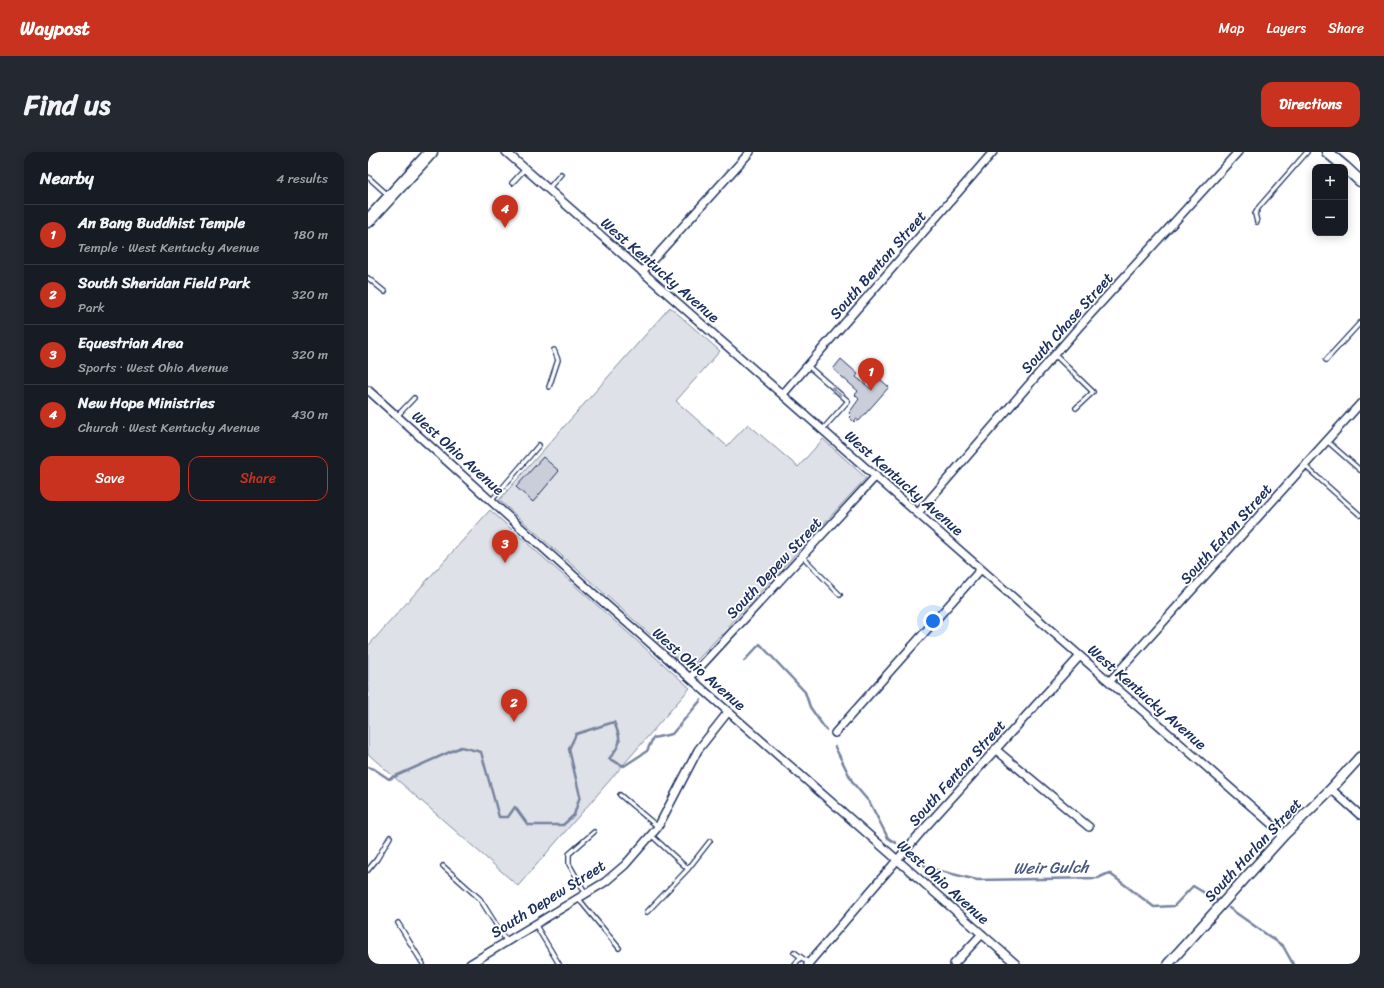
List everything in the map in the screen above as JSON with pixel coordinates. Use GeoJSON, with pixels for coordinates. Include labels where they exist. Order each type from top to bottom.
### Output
{"type":"FeatureCollection","features":[{"type":"Feature","properties":{"kind":"main road"},"geometry":{"type":"LineString","coordinates":[[368,221],[431,152]]}},
{"type":"Feature","properties":{"kind":"main road"},"geometry":{"type":"LineString","coordinates":[[1328,152],[1342,164]]}},
{"type":"Feature","properties":{"kind":"main road"},"geometry":{"type":"LineString","coordinates":[[1348,170],[1360,181]]}},
{"type":"Feature","properties":{"kind":"street","name":"West Kentucky Avenue"},"geometry":{"type":"LineString","coordinates":[[506,152],[1284,835]]}},
{"type":"Feature","properties":{"kind":"street"},"geometry":{"type":"LineString","coordinates":[[642,272],[750,152]]}},
{"type":"Feature","properties":{"kind":"street","name":"South Benton Street"},"geometry":{"type":"LineString","coordinates":[[783,394],[993,152]]}},
{"type":"Feature","properties":{"kind":"street","name":"South Chase Street"},"geometry":{"type":"LineString","coordinates":[[918,513],[1055,355],[1238,152]]}},
{"type":"Feature","properties":{"kind":"street","name":"West Ohio Avenue"},"geometry":{"type":"LineString","coordinates":[[368,390],[728,712],[1016,964]]}},
{"type":"Feature","properties":{"kind":"street","name":"South Eaton Street"},"geometry":{"type":"LineString","coordinates":[[1110,681],[1360,404]]}},
{"type":"Feature","properties":{"kind":"street","name":"South Depew Street"},"geometry":{"type":"LineString","coordinates":[[690,678],[876,476]]}},
{"type":"Feature","properties":{"kind":"street"},"geometry":{"type":"LineString","coordinates":[[835,733],[981,568]]}},
{"type":"Feature","properties":{"kind":"street","name":"South Fenton Street"},"geometry":{"type":"LineString","coordinates":[[808,964],[995,749],[1080,656]]}},
{"type":"Feature","properties":{"kind":"street","name":"South Depew Street"},"geometry":{"type":"LineString","coordinates":[[470,964],[605,882],[625,864],[658,827],[698,750],[728,712]]}},
{"type":"Feature","properties":{"kind":"street"},"geometry":{"type":"LineString","coordinates":[[995,749],[1089,827]]}},
{"type":"Feature","properties":{"kind":"street","name":"South Harlan Street"},"geometry":{"type":"LineString","coordinates":[[1168,964],[1284,835],[1331,789],[1360,757]]}},
{"type":"Feature","properties":{"kind":"street"},"geometry":{"type":"LineString","coordinates":[[1331,789],[1360,815]]}},
{"type":"Feature","properties":{"kind":"street"},"geometry":{"type":"LineString","coordinates":[[954,964],[982,934]]}},
{"type":"Feature","properties":{"kind":"lane"},"geometry":{"type":"LineString","coordinates":[[1257,222],[1256,214],[1259,207],[1307,152]]}},
{"type":"Feature","properties":{"kind":"lane"},"geometry":{"type":"LineString","coordinates":[[512,183],[525,168]]}},
{"type":"Feature","properties":{"kind":"lane"},"geometry":{"type":"LineString","coordinates":[[548,189],[561,174]]}},
{"type":"Feature","properties":{"kind":"lane"},"geometry":{"type":"LineString","coordinates":[[368,177],[390,197]]}},
{"type":"Feature","properties":{"kind":"lane"},"geometry":{"type":"LineString","coordinates":[[368,278],[385,292]]}},
{"type":"Feature","properties":{"kind":"lane"},"geometry":{"type":"LineString","coordinates":[[1326,360],[1360,323]]}},
{"type":"Feature","properties":{"kind":"lane"},"geometry":{"type":"LineString","coordinates":[[549,387],[558,360],[554,350]]}},
{"type":"Feature","properties":{"kind":"lane"},"geometry":{"type":"LineString","coordinates":[[1055,355],[1093,392],[1076,408]]}},
{"type":"Feature","properties":{"kind":"lane"},"geometry":{"type":"LineString","coordinates":[[808,366],[848,401],[823,429]]}},
{"type":"Feature","properties":{"kind":"lane"},"geometry":{"type":"LineString","coordinates":[[397,416],[414,398]]}},
{"type":"Feature","properties":{"kind":"lane"},"geometry":{"type":"LineString","coordinates":[[1327,441],[1360,470]]}},
{"type":"Feature","properties":{"kind":"lane"},"geometry":{"type":"LineString","coordinates":[[491,501],[539,445]]}},
{"type":"Feature","properties":{"kind":"lane"},"geometry":{"type":"LineString","coordinates":[[1304,466],[1360,515]]}},
{"type":"Feature","properties":{"kind":"lane"},"geometry":{"type":"LineString","coordinates":[[802,556],[840,596]]}},
{"type":"Feature","properties":{"kind":"lane"},"geometry":{"type":"LineString","coordinates":[[620,795],[658,827]]}},
{"type":"Feature","properties":{"kind":"lane"},"geometry":{"type":"LineString","coordinates":[[586,894],[569,864],[569,854],[594,832]]}},
{"type":"Feature","properties":{"kind":"lane"},"geometry":{"type":"LineString","coordinates":[[651,835],[688,869]]}},
{"type":"Feature","properties":{"kind":"lane"},"geometry":{"type":"LineString","coordinates":[[368,870],[377,859],[390,837]]}},
{"type":"Feature","properties":{"kind":"lane"},"geometry":{"type":"LineString","coordinates":[[647,912],[688,869],[710,841]]}},
{"type":"Feature","properties":{"kind":"lane"},"geometry":{"type":"LineString","coordinates":[[443,866],[480,899],[507,942]]}},
{"type":"Feature","properties":{"kind":"lane"},"geometry":{"type":"LineString","coordinates":[[578,898],[619,948]]}},
{"type":"Feature","properties":{"kind":"lane"},"geometry":{"type":"LineString","coordinates":[[398,922],[423,964]]}},
{"type":"Feature","properties":{"kind":"lane"},"geometry":{"type":"LineString","coordinates":[[535,924],[558,964]]}},
{"type":"Feature","properties":{"kind":"lane"},"geometry":{"type":"LineString","coordinates":[[794,952],[808,964]]}},
{"type":"Feature","properties":{"kind":"lane"},"geometry":{"type":"LineString","coordinates":[[795,964],[801,957]]}},
{"type":"Feature","properties":{"kind":"shaded area"},"geometry":{"type":"Polygon","coordinates":[[[670,307],[720,351],[676,401],[727,446],[748,424],[798,467],[823,439],[866,478],[689,669],[499,500],[670,307]]]}},
{"type":"Feature","properties":{"kind":"shaded area"},"geometry":{"type":"Polygon","coordinates":[[[490,510],[690,688],[518,886],[368,754],[368,646],[490,510]]]}},
{"type":"Feature","properties":{"kind":"building"},"geometry":{"type":"Polygon","coordinates":[[[841,359],[858,374],[856,377],[871,389],[880,379],[889,387],[859,421],[856,419],[854,422],[849,417],[851,415],[849,413],[859,399],[855,395],[858,391],[833,369],[841,359]]]}},
{"type":"Feature","properties":{"kind":"building"},"geometry":{"type":"Polygon","coordinates":[[[543,457],[559,471],[533,502],[516,487],[543,457]]]}},
{"type":"Feature","properties":{"kind":"waterway","name":"Weir Gulch"},"geometry":{"type":"LineString","coordinates":[[744,661],[760,644],[805,692],[810,707],[826,730]]}},
{"type":"Feature","properties":{"kind":"waterway","name":"Weir Gulch"},"geometry":{"type":"LineString","coordinates":[[368,767],[374,769],[389,779],[461,747],[481,752],[499,817],[508,817],[515,807],[528,825],[563,825],[574,815],[580,796],[569,749],[576,734],[614,722],[619,742],[609,759],[624,766],[647,751],[653,738],[672,734],[701,700]]}},
{"type":"Feature","properties":{"kind":"waterway","name":"Weir Gulch"},"geometry":{"type":"LineString","coordinates":[[835,747],[853,783],[870,803],[888,838],[896,843]]}},
{"type":"Feature","properties":{"kind":"waterway","name":"Weir Gulch"},"geometry":{"type":"LineString","coordinates":[[913,857],[928,868],[977,880],[1098,878],[1109,873],[1154,907],[1174,906],[1193,886],[1218,901]]}},
{"type":"Feature","properties":{"kind":"waterway","name":"Weir Gulch"},"geometry":{"type":"LineString","coordinates":[[1229,908],[1283,946],[1293,964]]}},
{"type":"Feature","properties":{"kind":"place","name":"New Hope Ministries"},"geometry":{"type":"Point","coordinates":[505,228]}},
{"type":"Feature","properties":{"kind":"place","name":"An Bang Buddhist Temple"},"geometry":{"type":"Point","coordinates":[871,391]}},
{"type":"Feature","properties":{"kind":"place","name":"Equestrian Area"},"geometry":{"type":"Point","coordinates":[505,563]}},
{"type":"Feature","properties":{"kind":"place","name":"South Sheridan Field Park"},"geometry":{"type":"Point","coordinates":[514,722]}}]}
